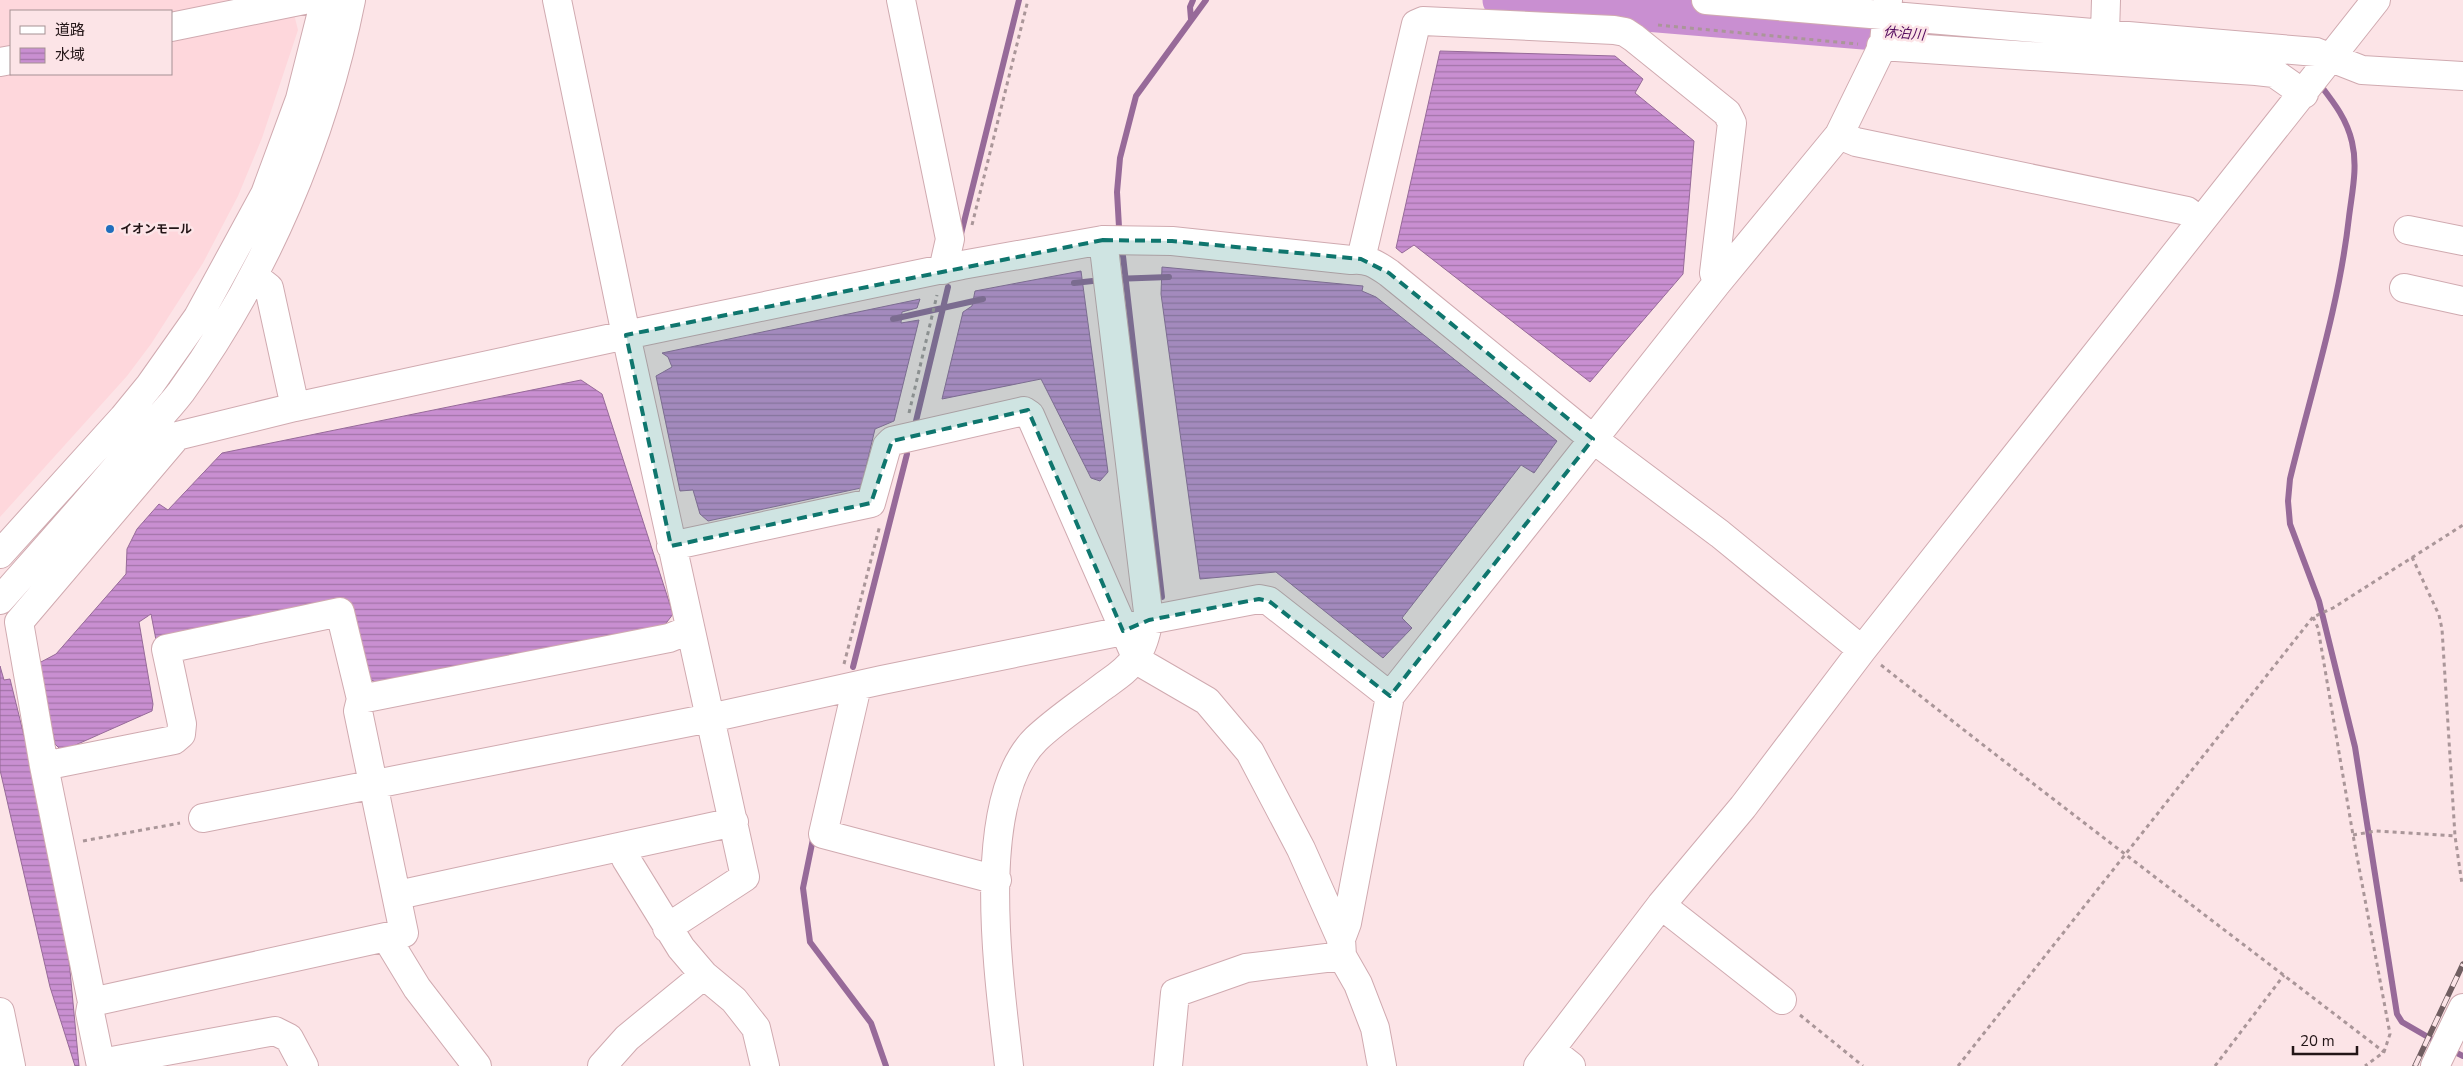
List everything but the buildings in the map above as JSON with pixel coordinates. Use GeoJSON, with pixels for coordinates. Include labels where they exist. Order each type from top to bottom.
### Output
{"type":"FeatureCollection","features":[{"type":"Feature","properties":{"kind":"street"},"geometry":{"type":"LineString","coordinates":[[172,27],[304,0]]}},
{"type":"Feature","properties":{"kind":"street"},"geometry":{"type":"LineString","coordinates":[[0,554],[123,418],[198,317],[265,194],[300,99],[325,0]]}},
{"type":"Feature","properties":{"kind":"street"},"geometry":{"type":"LineString","coordinates":[[304,1066],[290,1038],[274,1031],[101,1065],[90,1012],[92,1002],[44,766],[19,622],[167,428],[180,393],[217,338],[254,276],[299,177],[331,79],[351,0]]}},
{"type":"Feature","properties":{"kind":"street"},"geometry":{"type":"LineString","coordinates":[[557,0],[689,630],[745,877],[667,928]]}},
{"type":"Feature","properties":{"kind":"street"},"geometry":{"type":"LineString","coordinates":[[901,0],[950,239],[943,270]]}},
{"type":"Feature","properties":{"kind":"street"},"geometry":{"type":"LineString","coordinates":[[1706,0],[1741,1],[1885,25],[2274,73],[2304,94]]}},
{"type":"Feature","properties":{"kind":"street"},"geometry":{"type":"LineString","coordinates":[[2105,33],[2106,0]]}},
{"type":"Feature","properties":{"kind":"street"},"geometry":{"type":"LineString","coordinates":[[1554,1061],[1661,905],[1742,807],[1862,650],[2200,221],[2304,94],[2376,0]]}},
{"type":"Feature","properties":{"kind":"street"},"geometry":{"type":"LineString","coordinates":[[1361,259],[1416,24],[1423,21],[1625,32],[1727,113],[1732,123],[1714,273],[1718,283]]}},
{"type":"Feature","properties":{"kind":"street"},"geometry":{"type":"LineString","coordinates":[[1885,25],[2105,33],[2316,52],[2362,70],[2463,76]]}},
{"type":"Feature","properties":{"kind":"street"},"geometry":{"type":"LineString","coordinates":[[1342,948],[1390,696],[1593,439],[1839,135],[1885,25]]}},
{"type":"Feature","properties":{"kind":"street"},"geometry":{"type":"LineString","coordinates":[[1839,135],[1856,142],[2187,211],[2200,221]]}},
{"type":"Feature","properties":{"kind":"street"},"geometry":{"type":"LineString","coordinates":[[2408,230],[2463,241]]}},
{"type":"Feature","properties":{"kind":"street"},"geometry":{"type":"LineString","coordinates":[[1009,1066],[996,956],[997,840],[1006,794],[1024,756],[1034,742],[1047,729],[1125,670],[1136,657],[1146,636],[1149,620],[1104,240]]}},
{"type":"Feature","properties":{"kind":"street"},"geometry":{"type":"LineString","coordinates":[[0,600],[167,428],[295,407],[626,335],[943,270],[1104,240],[1172,241],[1350,260],[1361,259],[1374,262],[1593,439],[1720,534],[1862,650]]}},
{"type":"Feature","properties":{"kind":"street"},"geometry":{"type":"LineString","coordinates":[[254,276],[269,288],[295,407]]}},
{"type":"Feature","properties":{"kind":"street"},"geometry":{"type":"LineString","coordinates":[[2404,288],[2463,301]]}},
{"type":"Feature","properties":{"kind":"street"},"geometry":{"type":"LineString","coordinates":[[671,546],[871,503],[887,446],[892,441],[1024,411],[1030,415],[1136,657],[1145,665],[1207,701],[1250,752],[1301,849],[1358,984],[1375,1028],[1382,1066]]}},
{"type":"Feature","properties":{"kind":"street"},"geometry":{"type":"LineString","coordinates":[[203,818],[710,718],[1123,630],[1149,620],[1259,599],[1269,601],[1390,696]]}},
{"type":"Feature","properties":{"kind":"street"},"geometry":{"type":"LineString","coordinates":[[44,766],[174,740],[181,734],[182,724],[166,649],[340,612],[360,699],[358,711],[375,784],[404,933],[92,1002]]}},
{"type":"Feature","properties":{"kind":"street"},"geometry":{"type":"LineString","coordinates":[[360,699],[669,638],[689,630]]}},
{"type":"Feature","properties":{"kind":"street"},"geometry":{"type":"LineString","coordinates":[[847,688],[823,834],[997,880]]}},
{"type":"Feature","properties":{"kind":"street"},"geometry":{"type":"LineString","coordinates":[[398,895],[734,822]]}},
{"type":"Feature","properties":{"kind":"street"},"geometry":{"type":"LineString","coordinates":[[624,847],[626,860],[667,928],[704,975],[734,1000],[756,1028],[765,1066]]}},
{"type":"Feature","properties":{"kind":"street"},"geometry":{"type":"LineString","coordinates":[[1661,905],[1782,1000]]}},
{"type":"Feature","properties":{"kind":"street"},"geometry":{"type":"LineString","coordinates":[[386,937],[416,988],[477,1066]]}},
{"type":"Feature","properties":{"kind":"street"},"geometry":{"type":"LineString","coordinates":[[1168,1066],[1175,992],[1246,968],[1342,948]]}},
{"type":"Feature","properties":{"kind":"street"},"geometry":{"type":"LineString","coordinates":[[602,1066],[628,1038],[704,975]]}},
{"type":"Feature","properties":{"kind":"street"},"geometry":{"type":"LineString","coordinates":[[2435,1066],[2463,1008]]}},
{"type":"Feature","properties":{"kind":"street"},"geometry":{"type":"LineString","coordinates":[[0,1012],[11,1066]]}},
{"type":"Feature","properties":{"kind":"path"},"geometry":{"type":"LineString","coordinates":[[972,227],[1028,0]]}},
{"type":"Feature","properties":{"kind":"path"},"geometry":{"type":"LineString","coordinates":[[1625,32],[1631,25],[1639,24],[1885,25]]}},
{"type":"Feature","properties":{"kind":"path"},"geometry":{"type":"LineString","coordinates":[[902,438],[943,270]]}},
{"type":"Feature","properties":{"kind":"path"},"geometry":{"type":"LineString","coordinates":[[847,688],[881,522]]}},
{"type":"Feature","properties":{"kind":"path"},"geometry":{"type":"LineString","coordinates":[[1958,1066],[2314,616],[2332,608],[2463,525]]}},
{"type":"Feature","properties":{"kind":"path"},"geometry":{"type":"LineString","coordinates":[[2412,557],[2439,615],[2442,629],[2455,836],[2462,884]]}},
{"type":"Feature","properties":{"kind":"path"},"geometry":{"type":"LineString","coordinates":[[2314,616],[2318,628],[2353,835],[2390,1034],[2384,1052],[2365,1066]]}},
{"type":"Feature","properties":{"kind":"path"},"geometry":{"type":"LineString","coordinates":[[1862,650],[2024,778],[2126,853],[2384,1052]]}},
{"type":"Feature","properties":{"kind":"path"},"geometry":{"type":"LineString","coordinates":[[60,845],[203,818]]}},
{"type":"Feature","properties":{"kind":"path"},"geometry":{"type":"LineString","coordinates":[[2353,835],[2376,831],[2455,836]]}},
{"type":"Feature","properties":{"kind":"path"},"geometry":{"type":"LineString","coordinates":[[2215,1066],[2284,975]]}},
{"type":"Feature","properties":{"kind":"path"},"geometry":{"type":"LineString","coordinates":[[1782,1000],[1862,1066]]}},
{"type":"Feature","properties":{"kind":"highlighted area"},"geometry":{"type":"Polygon","coordinates":[[[1103,240],[1172,241],[1361,259],[1389,273],[1593,439],[1390,696],[1269,601],[1259,599],[1149,620],[1123,631],[1028,410],[892,441],[871,503],[671,546],[626,335],[1103,240]]]}},
{"type":"Feature","properties":{"kind":"shaded area","name":"イオンモール"},"geometry":{"type":"Polygon","coordinates":[[[0,0],[298,0],[295,18],[298,30],[262,138],[238,196],[203,263],[151,344],[127,376],[0,517],[0,0]]]}},
{"type":"Feature","properties":{"kind":"water"},"geometry":{"type":"Polygon","coordinates":[[[1440,51],[1615,56],[1643,79],[1635,93],[1694,141],[1683,274],[1590,382],[1414,245],[1402,253],[1396,248],[1440,51]]]}},
{"type":"Feature","properties":{"kind":"water"},"geometry":{"type":"Polygon","coordinates":[[[1162,267],[1363,286],[1362,291],[1376,297],[1557,441],[1534,473],[1521,465],[1402,618],[1412,628],[1383,658],[1276,572],[1200,579],[1161,294],[1162,267]]]}},
{"type":"Feature","properties":{"kind":"water"},"geometry":{"type":"Polygon","coordinates":[[[1081,271],[1108,472],[1100,481],[1091,478],[1041,379],[942,399],[963,312],[972,306],[975,291],[1081,271]]]}},
{"type":"Feature","properties":{"kind":"water"},"geometry":{"type":"Polygon","coordinates":[[[920,299],[917,308],[902,312],[901,323],[919,320],[894,421],[875,429],[861,488],[708,521],[700,514],[693,490],[680,491],[656,376],[672,367],[668,357],[662,353],[920,299]]]}},
{"type":"Feature","properties":{"kind":"water"},"geometry":{"type":"Polygon","coordinates":[[[581,380],[602,394],[673,614],[664,626],[380,685],[367,677],[348,601],[156,640],[151,614],[139,622],[153,704],[152,711],[62,751],[55,744],[39,663],[56,654],[126,574],[127,549],[137,529],[159,504],[168,510],[222,453],[581,380]]]}},
{"type":"Feature","properties":{"kind":"water"},"geometry":{"type":"Polygon","coordinates":[[[0,666],[4,680],[10,679],[32,768],[69,960],[79,1066],[75,1066],[50,987],[0,770],[0,666]]]}},
{"type":"Feature","properties":{"kind":"waterway"},"geometry":{"type":"LineString","coordinates":[[960,238],[1019,0]]}},
{"type":"Feature","properties":{"kind":"waterway"},"geometry":{"type":"LineString","coordinates":[[1191,19],[1190,7],[1193,0]]}},
{"type":"Feature","properties":{"kind":"waterway"},"geometry":{"type":"LineString","coordinates":[[1119,227],[1117,192],[1120,158],[1136,96],[1206,0]]}},
{"type":"Feature","properties":{"kind":"waterway","name":"休泊川"},"geometry":{"type":"LineString","coordinates":[[1502,0],[1972,39]]}},
{"type":"Feature","properties":{"kind":"waterway"},"geometry":{"type":"LineString","coordinates":[[2321,86],[2340,113],[2350,134],[2354,151],[2354,180],[2339,284],[2290,479],[2288,501],[2290,524],[2319,601],[2355,747],[2397,1014],[2402,1022],[2440,1044]]}},
{"type":"Feature","properties":{"kind":"waterway"},"geometry":{"type":"LineString","coordinates":[[1123,256],[1162,597]]}},
{"type":"Feature","properties":{"kind":"waterway"},"geometry":{"type":"LineString","coordinates":[[1114,279],[1169,277]]}},
{"type":"Feature","properties":{"kind":"waterway"},"geometry":{"type":"LineString","coordinates":[[1074,283],[1102,280]]}},
{"type":"Feature","properties":{"kind":"waterway"},"geometry":{"type":"LineString","coordinates":[[916,421],[948,287]]}},
{"type":"Feature","properties":{"kind":"waterway"},"geometry":{"type":"LineString","coordinates":[[893,319],[983,299]]}},
{"type":"Feature","properties":{"kind":"waterway"},"geometry":{"type":"LineString","coordinates":[[853,667],[907,454]]}},
{"type":"Feature","properties":{"kind":"waterway"},"geometry":{"type":"LineString","coordinates":[[814,834],[803,888],[810,942],[871,1023],[886,1066]]}},
{"type":"Feature","properties":{"kind":"waterway"},"geometry":{"type":"LineString","coordinates":[[2451,1050],[2463,1056]]}},
{"type":"Feature","properties":{"kind":"railway"},"geometry":{"type":"LineString","coordinates":[[2415,1066],[2463,964]]}},
{"type":"Feature","properties":{"kind":"place","name":"イオンモール"},"geometry":{"type":"Point","coordinates":[110,229]}}]}
